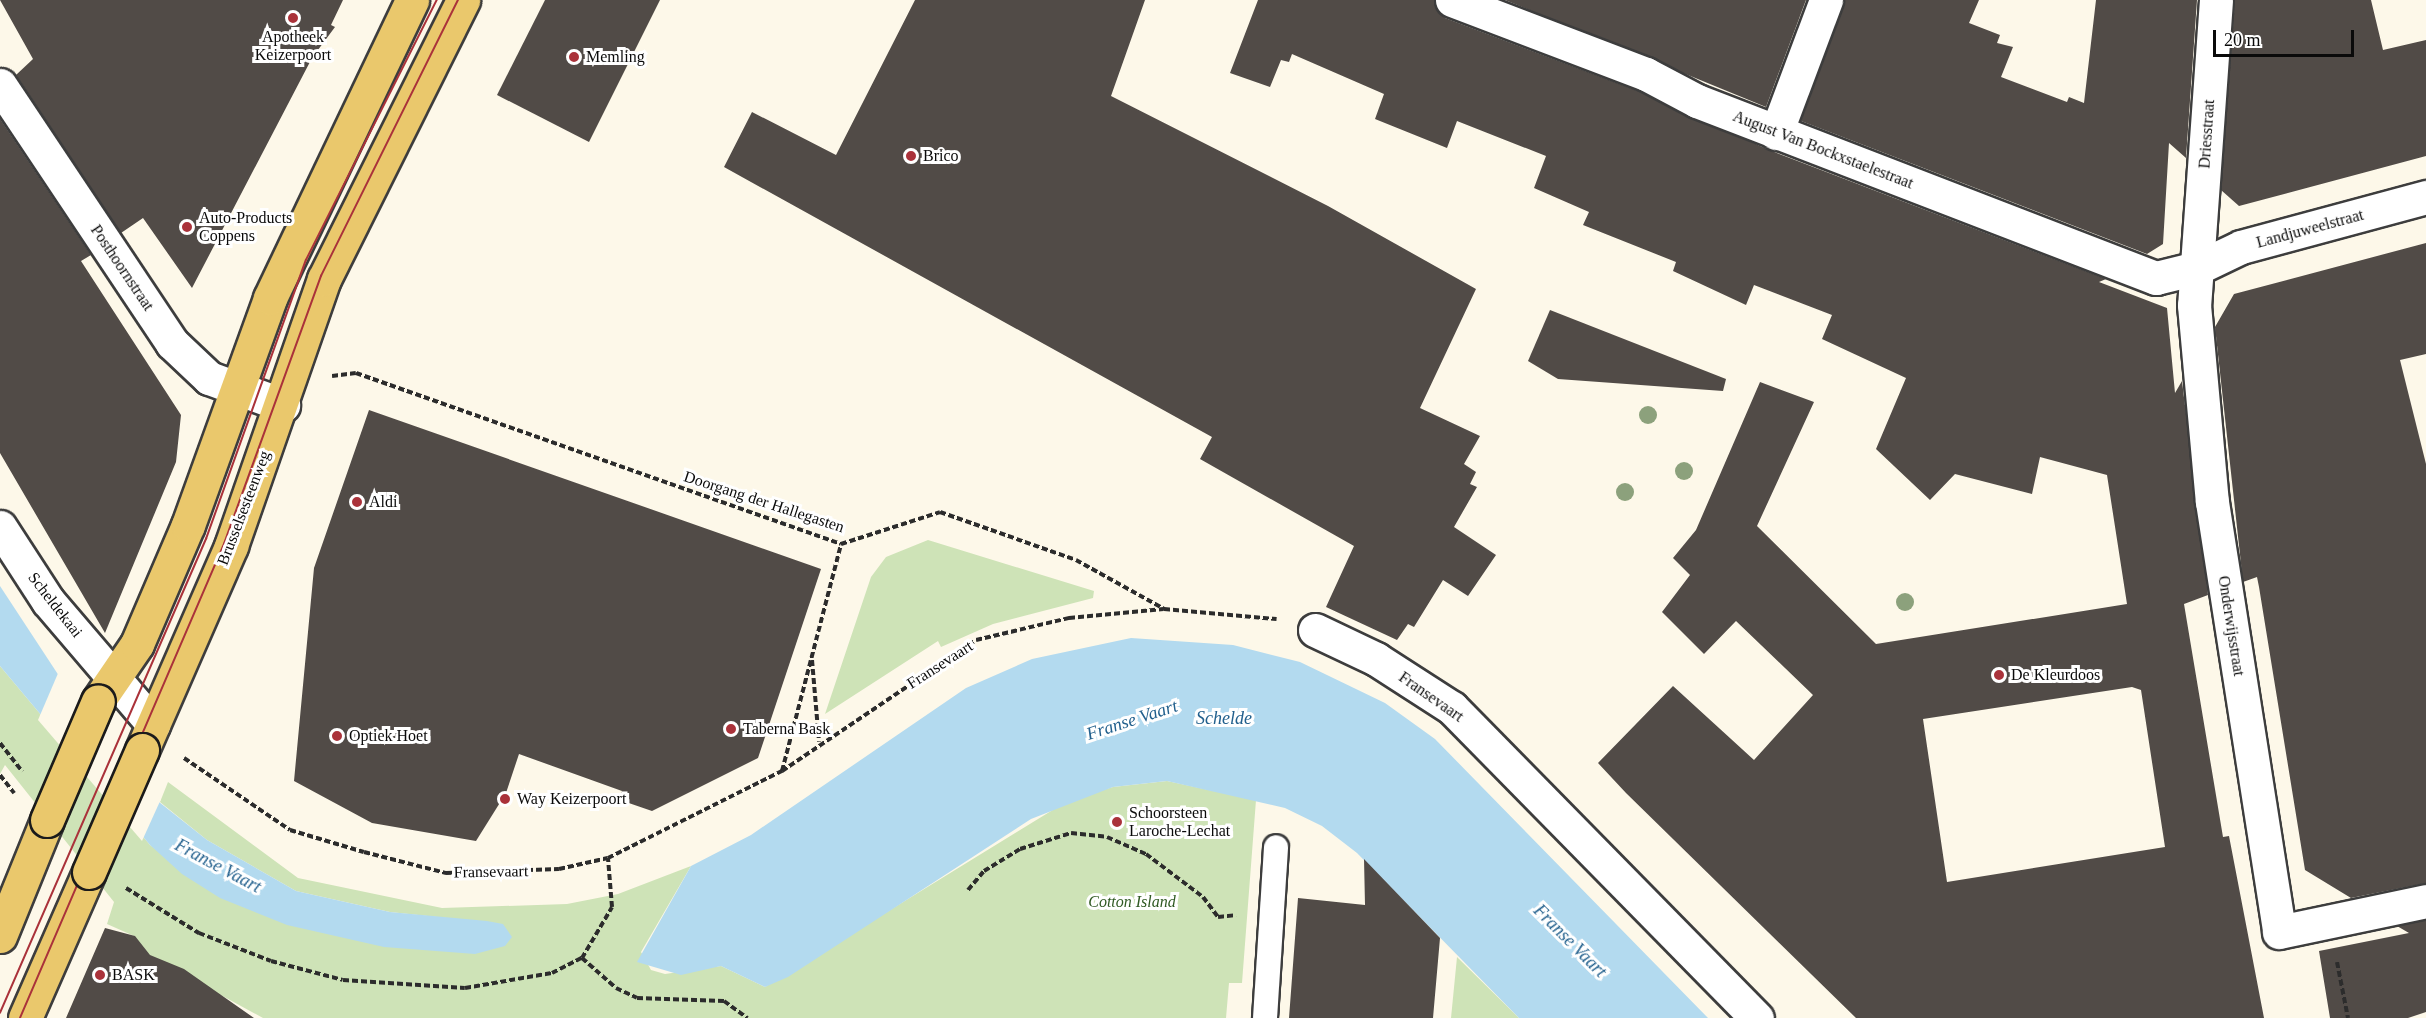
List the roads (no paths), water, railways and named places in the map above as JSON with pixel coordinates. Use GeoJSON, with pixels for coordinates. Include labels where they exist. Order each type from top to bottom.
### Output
{"type":"FeatureCollection","features":[{"type":"Feature","properties":{"kind":"main road"},"geometry":{"type":"LineString","coordinates":[[0,936],[47,820],[107,689],[137,644],[174,557],[238,390],[270,298],[412,0]]}},
{"type":"Feature","properties":{"kind":"main road","name":"Brusselsesteenweg"},"geometry":{"type":"LineString","coordinates":[[25,1018],[231,546],[324,279],[463,0]]}},
{"type":"Feature","properties":{"kind":"street","name":"August Van Bockxstaelestraat"},"geometry":{"type":"LineString","coordinates":[[1452,0],[1646,74],[1776,133],[2156,278],[2197,268]]}},
{"type":"Feature","properties":{"kind":"street"},"geometry":{"type":"LineString","coordinates":[[1776,133],[1826,0]]}},
{"type":"Feature","properties":{"kind":"street","name":"Driesstraat"},"geometry":{"type":"LineString","coordinates":[[2197,268],[2216,0]]}},
{"type":"Feature","properties":{"kind":"street","name":"Posthoornstraat"},"geometry":{"type":"LineString","coordinates":[[0,85],[172,343],[209,378],[282,405]]}},
{"type":"Feature","properties":{"kind":"street","name":"Landjuweelstraat"},"geometry":{"type":"LineString","coordinates":[[2197,268],[2241,247],[2426,197]]}},
{"type":"Feature","properties":{"kind":"street","name":"Onderwijsstraat"},"geometry":{"type":"LineString","coordinates":[[2197,268],[2194,305],[2212,502],[2279,932],[2426,901]]}},
{"type":"Feature","properties":{"kind":"street","name":"Scheldekaai"},"geometry":{"type":"LineString","coordinates":[[0,527],[107,689]]}},
{"type":"Feature","properties":{"kind":"street","name":"Fransevaart"},"geometry":{"type":"LineString","coordinates":[[1315,630],[1376,659],[1452,708],[1757,1018]]}},
{"type":"Feature","properties":{"kind":"street"},"geometry":{"type":"LineString","coordinates":[[107,689],[147,737]]}},
{"type":"Feature","properties":{"kind":"lane"},"geometry":{"type":"LineString","coordinates":[[1265,1018],[1276,846]]}},
{"type":"Feature","properties":{"kind":"water","name":"Franse Vaart"},"geometry":{"type":"Polygon","coordinates":[[[0,586],[63,682],[159,802],[207,840],[296,891],[390,912],[503,924],[512,937],[505,946],[475,954],[384,947],[287,925],[220,898],[182,874],[150,845],[0,666],[0,586]]]}},
{"type":"Feature","properties":{"kind":"water","name":"Schelde"},"geometry":{"type":"Polygon","coordinates":[[[1131,638],[1233,645],[1300,662],[1385,703],[1435,739],[1708,1018],[1519,1018],[1357,853],[1322,826],[1285,808],[1167,781],[1113,787],[1031,819],[788,977],[765,987],[721,966],[681,975],[637,962],[691,866],[751,835],[966,688],[1032,659],[1131,638]]]}},
{"type":"Feature","properties":{"kind":"tram line"},"geometry":{"type":"LineString","coordinates":[[0,1013],[206,539],[306,260],[437,0]]}},
{"type":"Feature","properties":{"kind":"tram line"},"geometry":{"type":"LineString","coordinates":[[20,1018],[224,544],[321,276],[458,0]]}},
{"type":"Feature","properties":{"kind":"place","name":"Apotheek Keizerpoort"},"geometry":{"type":"Point","coordinates":[293,18]}},
{"type":"Feature","properties":{"kind":"place","name":"Memling"},"geometry":{"type":"Point","coordinates":[574,57]}},
{"type":"Feature","properties":{"kind":"place","name":"Brico"},"geometry":{"type":"Point","coordinates":[911,156]}},
{"type":"Feature","properties":{"kind":"place","name":"Auto-Products Coppens"},"geometry":{"type":"Point","coordinates":[187,227]}},
{"type":"Feature","properties":{"kind":"place","name":"Aldi"},"geometry":{"type":"Point","coordinates":[357,502]}},
{"type":"Feature","properties":{"kind":"place","name":"De Kleurdoos"},"geometry":{"type":"Point","coordinates":[1999,675]}},
{"type":"Feature","properties":{"kind":"place","name":"Taberna Bask"},"geometry":{"type":"Point","coordinates":[731,729]}},
{"type":"Feature","properties":{"kind":"place","name":"Optiek Hoet"},"geometry":{"type":"Point","coordinates":[337,736]}},
{"type":"Feature","properties":{"kind":"place","name":"Way Keizerpoort"},"geometry":{"type":"Point","coordinates":[505,799]}},
{"type":"Feature","properties":{"kind":"place","name":"Schoorsteen Laroche-Lechat"},"geometry":{"type":"Point","coordinates":[1117,822]}},
{"type":"Feature","properties":{"kind":"place","name":"BASK"},"geometry":{"type":"Point","coordinates":[100,975]}},
{"type":"Feature","properties":{"kind":"park label","name":"Cotton Island"},"geometry":{"type":"Point","coordinates":[1132,902]}}]}
